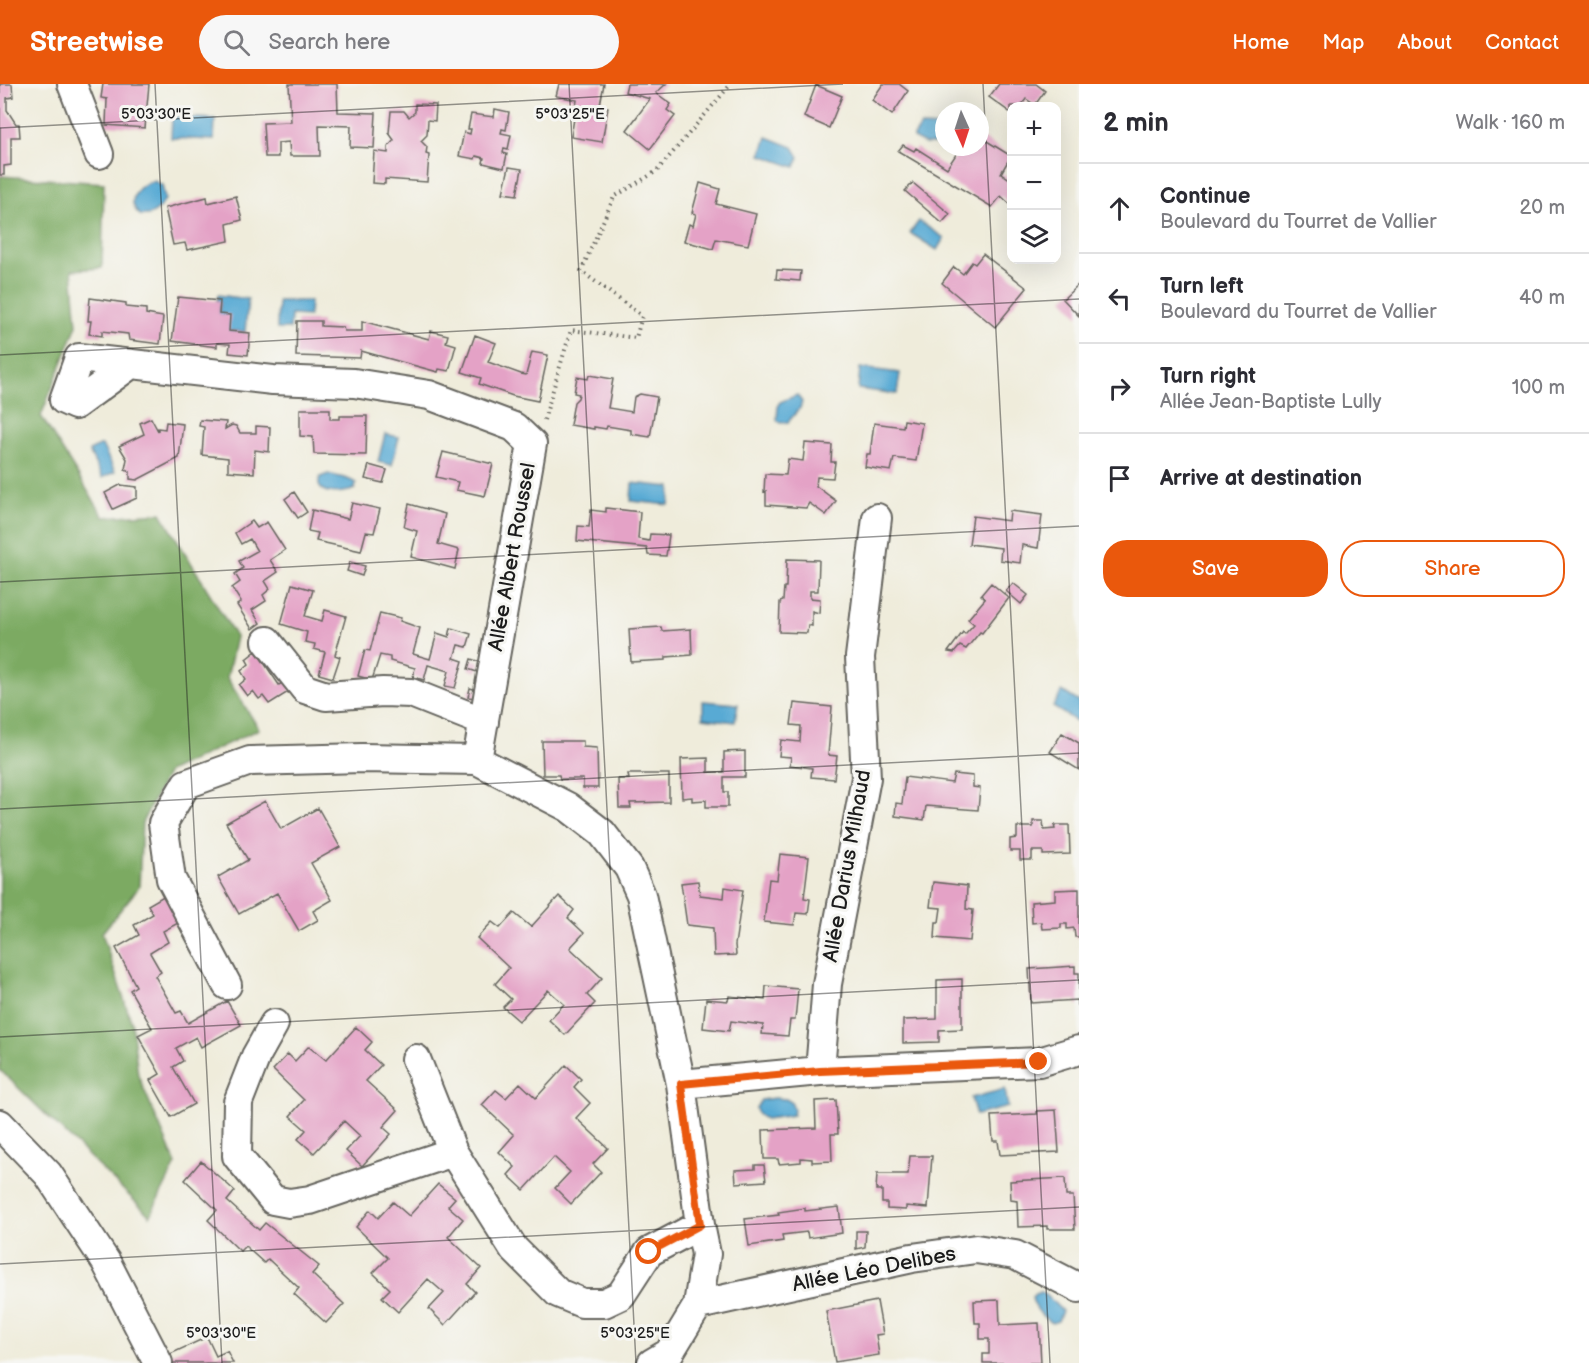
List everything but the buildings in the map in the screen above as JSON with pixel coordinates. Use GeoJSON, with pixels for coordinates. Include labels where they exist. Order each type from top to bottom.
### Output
{"type":"FeatureCollection","features":[{"type":"Feature","properties":{"kind":"street"},"geometry":{"type":"LineString","coordinates":[[72,84],[99,154]]}},
{"type":"Feature","properties":{"kind":"street","name":"Allée Albert Roussel"},"geometry":{"type":"LineString","coordinates":[[131,364],[273,380],[354,383],[429,395],[514,427],[531,444],[477,760]]}},
{"type":"Feature","properties":{"kind":"street","name":"Allée Darius Milhaud"},"geometry":{"type":"LineString","coordinates":[[820,1071],[827,984],[866,778],[860,657],[876,518]]}},
{"type":"Feature","properties":{"kind":"street"},"geometry":{"type":"LineString","coordinates":[[267,642],[305,689],[326,696],[383,692],[411,693],[484,722]]}},
{"type":"Feature","properties":{"kind":"street"},"geometry":{"type":"LineString","coordinates":[[227,985],[171,879],[163,823],[186,784],[250,761],[362,758],[477,760],[568,807],[602,833],[628,868],[641,895],[681,1084],[706,1254],[698,1305],[669,1353],[652,1363]]}},
{"type":"Feature","properties":{"kind":"street"},"geometry":{"type":"LineString","coordinates":[[274,1024],[246,1077],[238,1102],[237,1156],[273,1200],[290,1203],[310,1200],[453,1152]]}},
{"type":"Feature","properties":{"kind":"street"},"geometry":{"type":"LineString","coordinates":[[681,1084],[820,1071],[1039,1062],[1079,1050]]}},
{"type":"Feature","properties":{"kind":"street"},"geometry":{"type":"LineString","coordinates":[[416,1059],[453,1152],[514,1249],[558,1293],[582,1303],[604,1303],[621,1295],[649,1252],[700,1225]]}},
{"type":"Feature","properties":{"kind":"street"},"geometry":{"type":"LineString","coordinates":[[0,1124],[48,1174],[106,1262],[158,1363]]}},
{"type":"Feature","properties":{"kind":"street","name":"Allée Léo Delibes"},"geometry":{"type":"LineString","coordinates":[[698,1305],[912,1258],[976,1249],[1015,1256],[1079,1288]]}},
{"type":"Feature","properties":{"kind":"path"},"geometry":{"type":"LineString","coordinates":[[543,427],[571,330],[636,338],[642,316],[581,271],[614,197],[657,171],[730,84]]}},
{"type":"Feature","properties":{"kind":"green space"},"geometry":{"type":"Polygon","coordinates":[[[0,176],[104,183],[102,268],[72,270],[77,325],[41,416],[104,517],[161,513],[236,637],[227,678],[259,729],[168,772],[142,823],[139,887],[102,933],[132,1024],[138,1075],[176,1164],[150,1216],[0,1070],[0,176]]]}},
{"type":"Feature","properties":{"kind":"water"},"geometry":{"type":"Polygon","coordinates":[[[172,117],[215,119],[214,140],[171,138],[172,117]]]}},
{"type":"Feature","properties":{"kind":"water"},"geometry":{"type":"Polygon","coordinates":[[[921,126],[935,127],[935,144],[925,144],[913,138],[921,126]]]}},
{"type":"Feature","properties":{"kind":"water"},"geometry":{"type":"Polygon","coordinates":[[[767,137],[793,147],[799,157],[795,167],[761,155],[767,137]]]}},
{"type":"Feature","properties":{"kind":"water"},"geometry":{"type":"Polygon","coordinates":[[[154,181],[162,185],[165,199],[155,212],[140,215],[133,204],[135,194],[143,186],[154,181]]]}},
{"type":"Feature","properties":{"kind":"water"},"geometry":{"type":"Polygon","coordinates":[[[919,221],[944,238],[937,250],[910,233],[919,221]]]}},
{"type":"Feature","properties":{"kind":"water"},"geometry":{"type":"Polygon","coordinates":[[[218,295],[248,299],[245,332],[229,331],[219,314],[218,295]]]}},
{"type":"Feature","properties":{"kind":"water"},"geometry":{"type":"Polygon","coordinates":[[[278,301],[310,301],[309,316],[291,315],[290,329],[277,329],[278,301]]]}},
{"type":"Feature","properties":{"kind":"water"},"geometry":{"type":"Polygon","coordinates":[[[860,368],[900,373],[897,394],[858,389],[860,368]]]}},
{"type":"Feature","properties":{"kind":"water"},"geometry":{"type":"Polygon","coordinates":[[[797,395],[802,402],[800,408],[788,422],[781,423],[777,420],[778,405],[797,395]]]}},
{"type":"Feature","properties":{"kind":"water"},"geometry":{"type":"Polygon","coordinates":[[[385,434],[399,437],[392,465],[378,462],[385,434]]]}},
{"type":"Feature","properties":{"kind":"water"},"geometry":{"type":"Polygon","coordinates":[[[102,445],[115,472],[102,478],[89,451],[102,445]]]}},
{"type":"Feature","properties":{"kind":"water"},"geometry":{"type":"Polygon","coordinates":[[[328,474],[353,481],[356,483],[355,489],[337,493],[325,491],[319,483],[320,477],[328,474]]]}},
{"type":"Feature","properties":{"kind":"water"},"geometry":{"type":"Polygon","coordinates":[[[632,483],[671,487],[669,505],[631,501],[632,483]]]}},
{"type":"Feature","properties":{"kind":"water"},"geometry":{"type":"Polygon","coordinates":[[[1062,691],[1079,702],[1079,723],[1053,707],[1062,691]]]}},
{"type":"Feature","properties":{"kind":"water"},"geometry":{"type":"Polygon","coordinates":[[[703,701],[738,704],[735,722],[703,718],[703,701]]]}},
{"type":"Feature","properties":{"kind":"water"},"geometry":{"type":"Polygon","coordinates":[[[1005,1089],[1008,1107],[976,1115],[971,1098],[1005,1089]]]}},
{"type":"Feature","properties":{"kind":"water"},"geometry":{"type":"Polygon","coordinates":[[[774,1098],[791,1102],[794,1109],[793,1115],[766,1119],[761,1117],[756,1108],[761,1100],[774,1098]]]}},
{"type":"Feature","properties":{"kind":"water"},"geometry":{"type":"Polygon","coordinates":[[[1041,1292],[1062,1311],[1058,1321],[1052,1323],[1037,1309],[1032,1297],[1041,1292]]]}},
{"type":"Feature","properties":{"kind":"route"},"geometry":{"type":"LineString","coordinates":[[649,1252],[700,1225],[681,1084],[820,1071],[1039,1062]]}}]}
